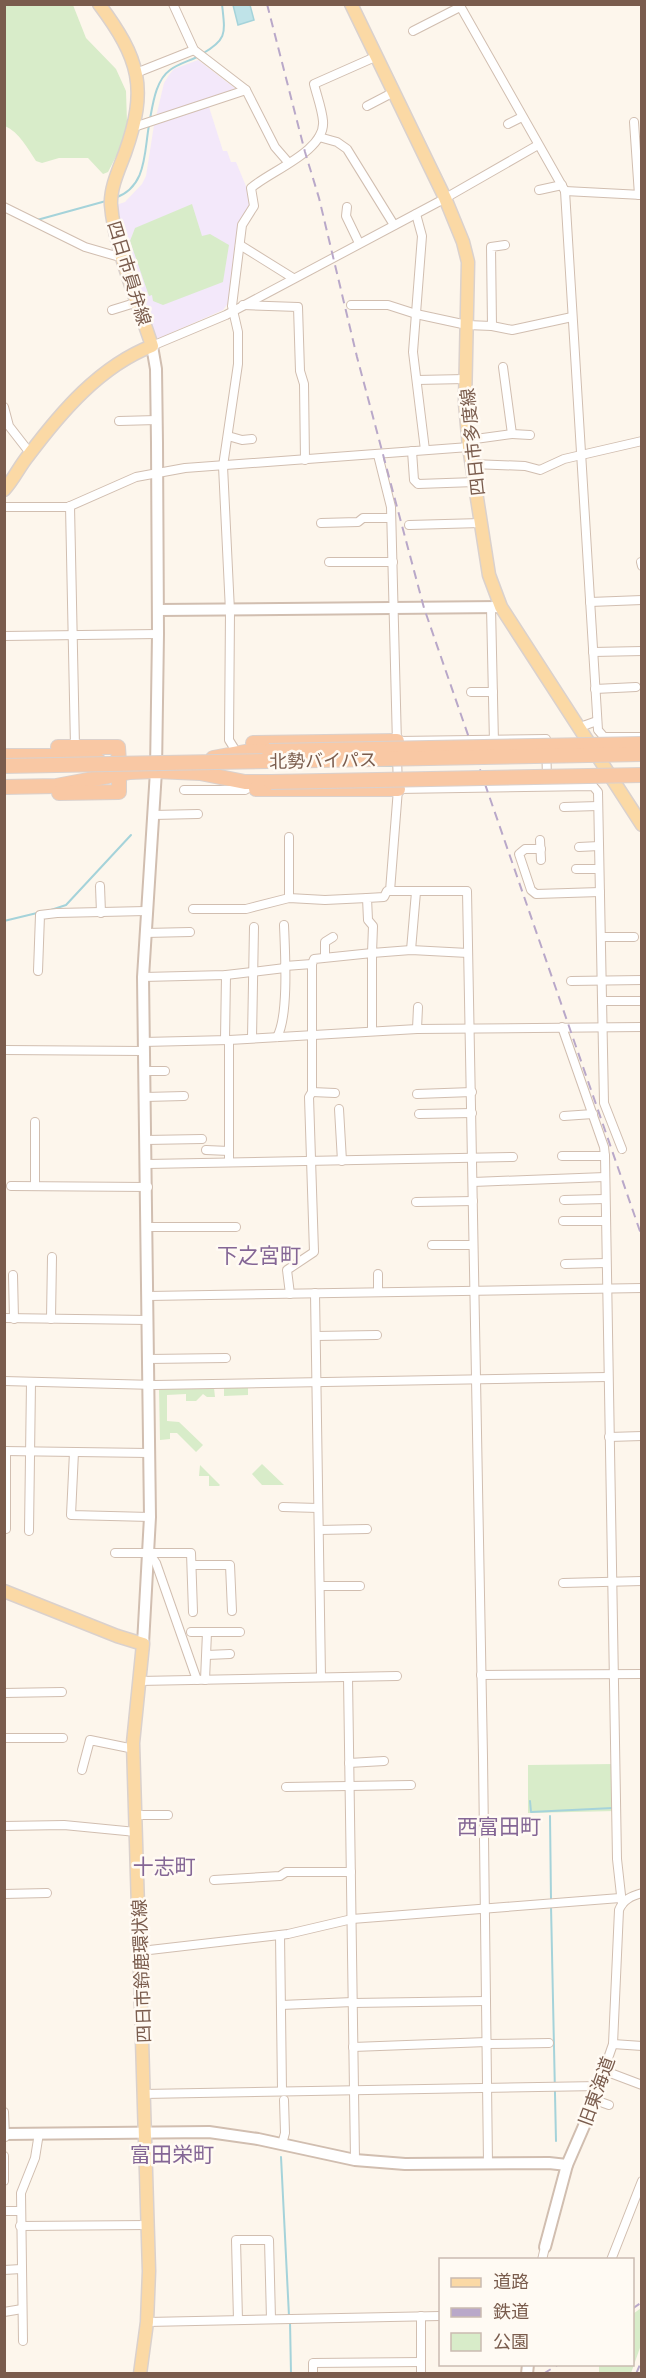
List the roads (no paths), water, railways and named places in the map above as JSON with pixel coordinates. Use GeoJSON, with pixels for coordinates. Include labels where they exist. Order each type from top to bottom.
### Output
{"type":"FeatureCollection","features":[{"type":"Feature","properties":{"kind":"highway"},"geometry":{"type":"LineString","coordinates":[[222,757],[234,748],[257,742],[397,741]]}},
{"type":"Feature","properties":{"kind":"highway"},"geometry":{"type":"LineString","coordinates":[[4,794],[56,786],[119,768],[156,766],[269,751],[642,744]]}},
{"type":"Feature","properties":{"kind":"highway"},"geometry":{"type":"LineString","coordinates":[[4,756],[75,747],[118,747],[119,768]]}},
{"type":"Feature","properties":{"kind":"highway"},"geometry":{"type":"LineString","coordinates":[[4,748],[61,756],[119,768]]}},
{"type":"Feature","properties":{"kind":"highway"},"geometry":{"type":"LineString","coordinates":[[25,752],[25,790]]}},
{"type":"Feature","properties":{"kind":"highway","name":"北勢バイパス"},"geometry":{"type":"LineString","coordinates":[[4,766],[642,754]]}},
{"type":"Feature","properties":{"kind":"highway"},"geometry":{"type":"LineString","coordinates":[[156,766],[200,773],[264,790],[398,789]]}},
{"type":"Feature","properties":{"kind":"highway"},"geometry":{"type":"LineString","coordinates":[[247,784],[642,775]]}},
{"type":"Feature","properties":{"kind":"highway"},"geometry":{"type":"LineString","coordinates":[[4,787],[25,790]]}},
{"type":"Feature","properties":{"kind":"main road","name":"四日市員弁線"},"geometry":{"type":"LineString","coordinates":[[4,490],[18,474],[30,453],[64,412],[104,372],[130,354],[152,346],[123,258],[112,197],[140,125],[136,73],[127,46],[99,4]]}},
{"type":"Feature","properties":{"kind":"main road","name":"四日市多度線"},"geometry":{"type":"LineString","coordinates":[[351,4],[392,93],[445,198],[459,231],[468,262],[465,403],[472,465],[496,607],[580,727],[642,825]]}},
{"type":"Feature","properties":{"kind":"main road"},"geometry":{"type":"LineString","coordinates":[[4,1591],[143,1644]]}},
{"type":"Feature","properties":{"kind":"main road","name":"四日市鈴鹿環状線"},"geometry":{"type":"LineString","coordinates":[[140,2373],[149,2295],[149,2225],[143,2094],[145,2072],[134,1749],[143,1644]]}},
{"type":"Feature","properties":{"kind":"street"},"geometry":{"type":"LineString","coordinates":[[173,4],[195,51],[246,90],[275,147],[288,162]]}},
{"type":"Feature","properties":{"kind":"street"},"geometry":{"type":"LineString","coordinates":[[413,31],[459,6],[564,188],[597,721],[599,733],[604,737],[642,736]]}},
{"type":"Feature","properties":{"kind":"street"},"geometry":{"type":"LineString","coordinates":[[136,73],[195,51]]}},
{"type":"Feature","properties":{"kind":"street"},"geometry":{"type":"LineString","coordinates":[[234,748],[229,740],[230,610],[223,466],[238,364],[238,332],[232,311],[243,220],[254,206],[251,188],[312,147],[319,137],[324,122],[314,84],[375,57]]}},
{"type":"Feature","properties":{"kind":"street"},"geometry":{"type":"LineString","coordinates":[[140,125],[246,90]]}},
{"type":"Feature","properties":{"kind":"street"},"geometry":{"type":"LineString","coordinates":[[367,106],[392,93]]}},
{"type":"Feature","properties":{"kind":"street"},"geometry":{"type":"LineString","coordinates":[[508,124],[522,117]]}},
{"type":"Feature","properties":{"kind":"street"},"geometry":{"type":"LineString","coordinates":[[539,190],[564,188],[640,195],[634,122]]}},
{"type":"Feature","properties":{"kind":"street"},"geometry":{"type":"LineString","coordinates":[[319,137],[337,142],[346,149],[394,225]]}},
{"type":"Feature","properties":{"kind":"street"},"geometry":{"type":"LineString","coordinates":[[143,1644],[150,1517],[147,1385],[148,1188],[143,977],[156,766],[158,634],[156,369],[152,346],[204,326],[416,214],[538,145]]}},
{"type":"Feature","properties":{"kind":"street"},"geometry":{"type":"LineString","coordinates":[[4,207],[85,247],[123,258]]}},
{"type":"Feature","properties":{"kind":"street"},"geometry":{"type":"LineString","coordinates":[[347,207],[346,216],[359,243]]}},
{"type":"Feature","properties":{"kind":"street"},"geometry":{"type":"LineString","coordinates":[[416,214],[422,236],[413,352],[425,450]]}},
{"type":"Feature","properties":{"kind":"street"},"geometry":{"type":"LineString","coordinates":[[240,245],[293,278]]}},
{"type":"Feature","properties":{"kind":"street"},"geometry":{"type":"LineString","coordinates":[[492,326],[491,247],[505,245]]}},
{"type":"Feature","properties":{"kind":"street"},"geometry":{"type":"LineString","coordinates":[[112,310],[138,302]]}},
{"type":"Feature","properties":{"kind":"street"},"geometry":{"type":"LineString","coordinates":[[243,305],[298,307],[300,371],[304,384],[305,460]]}},
{"type":"Feature","properties":{"kind":"street"},"geometry":{"type":"LineString","coordinates":[[351,305],[388,305],[416,314],[467,325],[512,330],[572,317]]}},
{"type":"Feature","properties":{"kind":"street"},"geometry":{"type":"LineString","coordinates":[[503,366],[512,434]]}},
{"type":"Feature","properties":{"kind":"street"},"geometry":{"type":"LineString","coordinates":[[417,380],[465,379]]}},
{"type":"Feature","properties":{"kind":"street"},"geometry":{"type":"LineString","coordinates":[[4,407],[9,426],[30,453]]}},
{"type":"Feature","properties":{"kind":"street"},"geometry":{"type":"LineString","coordinates":[[119,421],[157,420]]}},
{"type":"Feature","properties":{"kind":"street"},"geometry":{"type":"LineString","coordinates":[[4,507],[70,506],[136,477],[186,468],[425,450],[429,452],[512,434],[530,435]]}},
{"type":"Feature","properties":{"kind":"street"},"geometry":{"type":"LineString","coordinates":[[228,436],[242,440],[252,439]]}},
{"type":"Feature","properties":{"kind":"street"},"geometry":{"type":"LineString","coordinates":[[472,465],[525,466],[540,470],[564,459],[642,441]]}},
{"type":"Feature","properties":{"kind":"street"},"geometry":{"type":"LineString","coordinates":[[412,451],[414,480],[418,484],[475,482]]}},
{"type":"Feature","properties":{"kind":"street"},"geometry":{"type":"LineString","coordinates":[[378,455],[391,507],[395,608],[398,789],[390,891]]}},
{"type":"Feature","properties":{"kind":"street"},"geometry":{"type":"LineString","coordinates":[[70,506],[75,747]]}},
{"type":"Feature","properties":{"kind":"street"},"geometry":{"type":"LineString","coordinates":[[321,523],[391,518]]}},
{"type":"Feature","properties":{"kind":"street"},"geometry":{"type":"LineString","coordinates":[[410,525],[481,523]]}},
{"type":"Feature","properties":{"kind":"street"},"geometry":{"type":"LineString","coordinates":[[329,562],[393,562]]}},
{"type":"Feature","properties":{"kind":"street"},"geometry":{"type":"LineString","coordinates":[[641,562],[642,566]]}},
{"type":"Feature","properties":{"kind":"street"},"geometry":{"type":"LineString","coordinates":[[590,602],[642,600]]}},
{"type":"Feature","properties":{"kind":"street"},"geometry":{"type":"LineString","coordinates":[[158,610],[496,607],[494,739],[500,787]]}},
{"type":"Feature","properties":{"kind":"street"},"geometry":{"type":"LineString","coordinates":[[4,636],[158,634]]}},
{"type":"Feature","properties":{"kind":"street"},"geometry":{"type":"LineString","coordinates":[[593,652],[642,651]]}},
{"type":"Feature","properties":{"kind":"street"},"geometry":{"type":"LineString","coordinates":[[595,689],[636,687]]}},
{"type":"Feature","properties":{"kind":"street"},"geometry":{"type":"LineString","coordinates":[[471,692],[493,692]]}},
{"type":"Feature","properties":{"kind":"street"},"geometry":{"type":"LineString","coordinates":[[580,727],[597,721]]}},
{"type":"Feature","properties":{"kind":"street"},"geometry":{"type":"LineString","coordinates":[[397,741],[546,739],[547,786]]}},
{"type":"Feature","properties":{"kind":"street"},"geometry":{"type":"LineString","coordinates":[[547,761],[642,760]]}},
{"type":"Feature","properties":{"kind":"street"},"geometry":{"type":"LineString","coordinates":[[184,790],[245,790],[247,784]]}},
{"type":"Feature","properties":{"kind":"street"},"geometry":{"type":"LineString","coordinates":[[398,789],[593,786],[598,792],[604,1102],[622,1149]]}},
{"type":"Feature","properties":{"kind":"street"},"geometry":{"type":"LineString","coordinates":[[564,807],[598,806]]}},
{"type":"Feature","properties":{"kind":"street"},"geometry":{"type":"LineString","coordinates":[[153,815],[198,814]]}},
{"type":"Feature","properties":{"kind":"street"},"geometry":{"type":"LineString","coordinates":[[289,837],[289,897]]}},
{"type":"Feature","properties":{"kind":"street"},"geometry":{"type":"LineString","coordinates":[[540,840],[542,860]]}},
{"type":"Feature","properties":{"kind":"street"},"geometry":{"type":"LineString","coordinates":[[579,847],[598,846]]}},
{"type":"Feature","properties":{"kind":"street"},"geometry":{"type":"LineString","coordinates":[[541,849],[525,849],[519,854],[531,890],[536,894],[600,892]]}},
{"type":"Feature","properties":{"kind":"street"},"geometry":{"type":"LineString","coordinates":[[576,869],[599,869]]}},
{"type":"Feature","properties":{"kind":"street"},"geometry":{"type":"LineString","coordinates":[[100,886],[102,913]]}},
{"type":"Feature","properties":{"kind":"street"},"geometry":{"type":"LineString","coordinates":[[193,909],[246,909],[289,897],[325,900],[384,897],[387,891],[467,891],[488,2164]]}},
{"type":"Feature","properties":{"kind":"street"},"geometry":{"type":"LineString","coordinates":[[411,950],[416,892]]}},
{"type":"Feature","properties":{"kind":"street"},"geometry":{"type":"LineString","coordinates":[[367,898],[368,920],[373,926],[372,1030]]}},
{"type":"Feature","properties":{"kind":"street"},"geometry":{"type":"LineString","coordinates":[[38,971],[40,915],[146,911]]}},
{"type":"Feature","properties":{"kind":"street"},"geometry":{"type":"LineString","coordinates":[[277,1037],[282,1026],[285,967],[284,925]]}},
{"type":"Feature","properties":{"kind":"street"},"geometry":{"type":"LineString","coordinates":[[252,1038],[254,927]]}},
{"type":"Feature","properties":{"kind":"street"},"geometry":{"type":"LineString","coordinates":[[146,933],[190,932]]}},
{"type":"Feature","properties":{"kind":"street"},"geometry":{"type":"LineString","coordinates":[[325,957],[325,942],[333,937]]}},
{"type":"Feature","properties":{"kind":"street"},"geometry":{"type":"LineString","coordinates":[[601,937],[634,937]]}},
{"type":"Feature","properties":{"kind":"street"},"geometry":{"type":"LineString","coordinates":[[290,1294],[286,1270],[314,1252],[309,1097],[312,1092],[310,1034],[314,959],[411,950],[468,953]]}},
{"type":"Feature","properties":{"kind":"street"},"geometry":{"type":"LineString","coordinates":[[143,977],[226,975],[312,964]]}},
{"type":"Feature","properties":{"kind":"street"},"geometry":{"type":"LineString","coordinates":[[226,975],[229,1162]]}},
{"type":"Feature","properties":{"kind":"street"},"geometry":{"type":"LineString","coordinates":[[571,981],[642,980]]}},
{"type":"Feature","properties":{"kind":"street"},"geometry":{"type":"LineString","coordinates":[[602,1001],[640,1001]]}},
{"type":"Feature","properties":{"kind":"street"},"geometry":{"type":"LineString","coordinates":[[417,1029],[418,1007]]}},
{"type":"Feature","properties":{"kind":"street","name":"旧東海道"},"geometry":{"type":"LineString","coordinates":[[542,2258],[567,2165],[595,2100],[613,2044],[617,1918],[621,1901],[617,1859],[618,1805],[611,1582],[605,1156],[604,1147],[562,1027]]}},
{"type":"Feature","properties":{"kind":"street"},"geometry":{"type":"LineString","coordinates":[[4,1050],[143,1046],[372,1030],[642,1027]]}},
{"type":"Feature","properties":{"kind":"street"},"geometry":{"type":"LineString","coordinates":[[144,1071],[165,1071]]}},
{"type":"Feature","properties":{"kind":"street"},"geometry":{"type":"LineString","coordinates":[[312,1092],[334,1093]]}},
{"type":"Feature","properties":{"kind":"street"},"geometry":{"type":"LineString","coordinates":[[417,1094],[472,1092]]}},
{"type":"Feature","properties":{"kind":"street"},"geometry":{"type":"LineString","coordinates":[[145,1097],[184,1096]]}},
{"type":"Feature","properties":{"kind":"street"},"geometry":{"type":"LineString","coordinates":[[339,1109],[342,1161]]}},
{"type":"Feature","properties":{"kind":"street"},"geometry":{"type":"LineString","coordinates":[[419,1114],[472,1113]]}},
{"type":"Feature","properties":{"kind":"street"},"geometry":{"type":"LineString","coordinates":[[564,1116],[592,1114]]}},
{"type":"Feature","properties":{"kind":"street"},"geometry":{"type":"LineString","coordinates":[[35,1122],[35,1186]]}},
{"type":"Feature","properties":{"kind":"street"},"geometry":{"type":"LineString","coordinates":[[146,1140],[202,1139]]}},
{"type":"Feature","properties":{"kind":"street"},"geometry":{"type":"LineString","coordinates":[[206,1150],[229,1151]]}},
{"type":"Feature","properties":{"kind":"street"},"geometry":{"type":"LineString","coordinates":[[562,1156],[605,1156]]}},
{"type":"Feature","properties":{"kind":"street"},"geometry":{"type":"LineString","coordinates":[[147,1164],[513,1157]]}},
{"type":"Feature","properties":{"kind":"street"},"geometry":{"type":"LineString","coordinates":[[473,1182],[605,1177]]}},
{"type":"Feature","properties":{"kind":"street"},"geometry":{"type":"LineString","coordinates":[[11,1186],[148,1188]]}},
{"type":"Feature","properties":{"kind":"street"},"geometry":{"type":"LineString","coordinates":[[564,1200],[605,1199]]}},
{"type":"Feature","properties":{"kind":"street"},"geometry":{"type":"LineString","coordinates":[[416,1202],[473,1201]]}},
{"type":"Feature","properties":{"kind":"street"},"geometry":{"type":"LineString","coordinates":[[563,1221],[605,1221]]}},
{"type":"Feature","properties":{"kind":"street"},"geometry":{"type":"LineString","coordinates":[[148,1227],[236,1227]]}},
{"type":"Feature","properties":{"kind":"street"},"geometry":{"type":"LineString","coordinates":[[432,1245],[473,1245]]}},
{"type":"Feature","properties":{"kind":"street"},"geometry":{"type":"LineString","coordinates":[[51,1319],[52,1257]]}},
{"type":"Feature","properties":{"kind":"street"},"geometry":{"type":"LineString","coordinates":[[565,1264],[606,1263]]}},
{"type":"Feature","properties":{"kind":"street"},"geometry":{"type":"LineString","coordinates":[[378,1274],[378,1292]]}},
{"type":"Feature","properties":{"kind":"street"},"geometry":{"type":"LineString","coordinates":[[13,1275],[14,1318]]}},
{"type":"Feature","properties":{"kind":"street"},"geometry":{"type":"LineString","coordinates":[[148,1296],[642,1288]]}},
{"type":"Feature","properties":{"kind":"street"},"geometry":{"type":"LineString","coordinates":[[315,1293],[321,1677]]}},
{"type":"Feature","properties":{"kind":"street"},"geometry":{"type":"LineString","coordinates":[[4,1318],[148,1320]]}},
{"type":"Feature","properties":{"kind":"street"},"geometry":{"type":"LineString","coordinates":[[316,1336],[376,1335]]}},
{"type":"Feature","properties":{"kind":"street"},"geometry":{"type":"LineString","coordinates":[[148,1359],[226,1358]]}},
{"type":"Feature","properties":{"kind":"street"},"geometry":{"type":"LineString","coordinates":[[4,1381],[147,1385],[607,1377]]}},
{"type":"Feature","properties":{"kind":"street"},"geometry":{"type":"LineString","coordinates":[[29,1531],[31,1382]]}},
{"type":"Feature","properties":{"kind":"street"},"geometry":{"type":"LineString","coordinates":[[609,1437],[642,1436]]}},
{"type":"Feature","properties":{"kind":"street"},"geometry":{"type":"LineString","coordinates":[[6,1529],[5,1451],[149,1453]]}},
{"type":"Feature","properties":{"kind":"street"},"geometry":{"type":"LineString","coordinates":[[74,1452],[71,1515],[150,1517]]}},
{"type":"Feature","properties":{"kind":"street"},"geometry":{"type":"LineString","coordinates":[[283,1507],[318,1508]]}},
{"type":"Feature","properties":{"kind":"street"},"geometry":{"type":"LineString","coordinates":[[319,1530],[367,1529]]}},
{"type":"Feature","properties":{"kind":"street"},"geometry":{"type":"LineString","coordinates":[[115,1553],[191,1553],[193,1612]]}},
{"type":"Feature","properties":{"kind":"street"},"geometry":{"type":"LineString","coordinates":[[149,1553],[156,1563],[201,1680]]}},
{"type":"Feature","properties":{"kind":"street"},"geometry":{"type":"LineString","coordinates":[[192,1565],[230,1564],[232,1611]]}},
{"type":"Feature","properties":{"kind":"street"},"geometry":{"type":"LineString","coordinates":[[563,1583],[642,1581]]}},
{"type":"Feature","properties":{"kind":"street"},"geometry":{"type":"LineString","coordinates":[[321,1586],[360,1586]]}},
{"type":"Feature","properties":{"kind":"street"},"geometry":{"type":"LineString","coordinates":[[191,1632],[240,1632]]}},
{"type":"Feature","properties":{"kind":"street"},"geometry":{"type":"LineString","coordinates":[[201,1680],[207,1654],[207,1632]]}},
{"type":"Feature","properties":{"kind":"street"},"geometry":{"type":"LineString","coordinates":[[207,1654],[230,1654]]}},
{"type":"Feature","properties":{"kind":"street"},"geometry":{"type":"LineString","coordinates":[[481,1675],[642,1674]]}},
{"type":"Feature","properties":{"kind":"street"},"geometry":{"type":"LineString","coordinates":[[139,1681],[398,1676]]}},
{"type":"Feature","properties":{"kind":"street"},"geometry":{"type":"LineString","coordinates":[[348,1677],[355,2160]]}},
{"type":"Feature","properties":{"kind":"street"},"geometry":{"type":"LineString","coordinates":[[4,1692],[62,1692]]}},
{"type":"Feature","properties":{"kind":"street"},"geometry":{"type":"LineString","coordinates":[[4,1738],[63,1738]]}},
{"type":"Feature","properties":{"kind":"street"},"geometry":{"type":"LineString","coordinates":[[82,1770],[90,1740],[134,1749]]}},
{"type":"Feature","properties":{"kind":"street"},"geometry":{"type":"LineString","coordinates":[[349,1762],[384,1761]]}},
{"type":"Feature","properties":{"kind":"street"},"geometry":{"type":"LineString","coordinates":[[286,1787],[411,1785]]}},
{"type":"Feature","properties":{"kind":"street"},"geometry":{"type":"LineString","coordinates":[[136,1815],[168,1815]]}},
{"type":"Feature","properties":{"kind":"street"},"geometry":{"type":"LineString","coordinates":[[4,1826],[63,1825],[136,1832]]}},
{"type":"Feature","properties":{"kind":"street"},"geometry":{"type":"LineString","coordinates":[[214,1880],[280,1876],[286,1872],[351,1872]]}},
{"type":"Feature","properties":{"kind":"street"},"geometry":{"type":"LineString","coordinates":[[4,1894],[47,1893]]}},
{"type":"Feature","properties":{"kind":"street"},"geometry":{"type":"LineString","coordinates":[[141,1951],[307,1931],[352,1918],[621,1901],[642,1893]]}},
{"type":"Feature","properties":{"kind":"street"},"geometry":{"type":"LineString","coordinates":[[280,1935],[282,2090]]}},
{"type":"Feature","properties":{"kind":"street"},"geometry":{"type":"LineString","coordinates":[[281,2005],[486,2001]]}},
{"type":"Feature","properties":{"kind":"street"},"geometry":{"type":"LineString","coordinates":[[353,2047],[549,2043]]}},
{"type":"Feature","properties":{"kind":"street"},"geometry":{"type":"LineString","coordinates":[[613,2044],[642,2046]]}},
{"type":"Feature","properties":{"kind":"street"},"geometry":{"type":"LineString","coordinates":[[605,2071],[642,2085]]}},
{"type":"Feature","properties":{"kind":"street"},"geometry":{"type":"LineString","coordinates":[[143,2094],[600,2086]]}},
{"type":"Feature","properties":{"kind":"street"},"geometry":{"type":"LineString","coordinates":[[282,2144],[285,2133],[284,2100]]}},
{"type":"Feature","properties":{"kind":"street"},"geometry":{"type":"LineString","coordinates":[[595,2100],[609,2105]]}},
{"type":"Feature","properties":{"kind":"street"},"geometry":{"type":"LineString","coordinates":[[4,2112],[4,2139]]}},
{"type":"Feature","properties":{"kind":"street"},"geometry":{"type":"LineString","coordinates":[[5,2134],[209,2132],[282,2144],[355,2160],[415,2164],[549,2163],[567,2165]]}},
{"type":"Feature","properties":{"kind":"street"},"geometry":{"type":"LineString","coordinates":[[23,2342],[21,2193],[35,2158],[39,2133]]}},
{"type":"Feature","properties":{"kind":"street"},"geometry":{"type":"LineString","coordinates":[[4,2156],[4,2181]]}},
{"type":"Feature","properties":{"kind":"street"},"geometry":{"type":"LineString","coordinates":[[611,2258],[642,2181]]}},
{"type":"Feature","properties":{"kind":"street"},"geometry":{"type":"LineString","coordinates":[[4,2211],[21,2211]]}},
{"type":"Feature","properties":{"kind":"street"},"geometry":{"type":"LineString","coordinates":[[20,2226],[149,2225]]}},
{"type":"Feature","properties":{"kind":"street"},"geometry":{"type":"LineString","coordinates":[[238,2320],[236,2240],[269,2240],[272,2319]]}},
{"type":"Feature","properties":{"kind":"street"},"geometry":{"type":"LineString","coordinates":[[4,2270],[21,2269]]}},
{"type":"Feature","properties":{"kind":"street"},"geometry":{"type":"LineString","coordinates":[[4,2312],[22,2309]]}},
{"type":"Feature","properties":{"kind":"street"},"geometry":{"type":"LineString","coordinates":[[420,2316],[421,2373]]}},
{"type":"Feature","properties":{"kind":"street"},"geometry":{"type":"LineString","coordinates":[[147,2322],[439,2316]]}},
{"type":"Feature","properties":{"kind":"street"},"geometry":{"type":"LineString","coordinates":[[313,2373],[313,2363],[421,2362]]}},
{"type":"Feature","properties":{"kind":"water"},"geometry":{"type":"Polygon","coordinates":[[[233,5],[250,5],[254,20],[238,25],[233,5]]]}},
{"type":"Feature","properties":{"kind":"waterway"},"geometry":{"type":"LineString","coordinates":[[202,54],[221,39],[224,29],[222,4]]}},
{"type":"Feature","properties":{"kind":"waterway"},"geometry":{"type":"LineString","coordinates":[[150,119],[156,92],[165,74],[176,66],[197,57]]}},
{"type":"Feature","properties":{"kind":"waterway"},"geometry":{"type":"LineString","coordinates":[[115,198],[125,193],[139,177],[149,125]]}},
{"type":"Feature","properties":{"kind":"waterway"},"geometry":{"type":"LineString","coordinates":[[37,220],[106,201]]}},
{"type":"Feature","properties":{"kind":"waterway"},"geometry":{"type":"LineString","coordinates":[[373,766],[395,766]]}},
{"type":"Feature","properties":{"kind":"waterway"},"geometry":{"type":"LineString","coordinates":[[51,910],[66,905],[131,835]]}},
{"type":"Feature","properties":{"kind":"waterway"},"geometry":{"type":"LineString","coordinates":[[4,921],[37,913]]}},
{"type":"Feature","properties":{"kind":"waterway"},"geometry":{"type":"LineString","coordinates":[[530,1801],[531,1812],[613,1808]]}},
{"type":"Feature","properties":{"kind":"waterway"},"geometry":{"type":"LineString","coordinates":[[550,1816],[551,1900]]}},
{"type":"Feature","properties":{"kind":"waterway"},"geometry":{"type":"LineString","coordinates":[[551,1906],[556,2141]]}},
{"type":"Feature","properties":{"kind":"waterway"},"geometry":{"type":"LineString","coordinates":[[281,2157],[289,2316]]}},
{"type":"Feature","properties":{"kind":"waterway"},"geometry":{"type":"LineString","coordinates":[[290,2321],[291,2374]]}},
{"type":"Feature","properties":{"kind":"railway"},"geometry":{"type":"LineString","coordinates":[[267,4],[424,608],[642,1237]]}},
{"type":"Feature","properties":{"kind":"railway"},"geometry":{"type":"LineString","coordinates":[[634,2308],[642,2302]]}},
{"type":"Feature","properties":{"kind":"railway"},"geometry":{"type":"LineString","coordinates":[[636,2374],[642,2360]]}},
{"type":"Feature","properties":{"kind":"railway"},"geometry":{"type":"LineString","coordinates":[[543,2374],[556,2366]]}},
{"type":"Feature","properties":{"kind":"district","name":"下之宮町"},"geometry":{"type":"Point","coordinates":[259,1255]}},
{"type":"Feature","properties":{"kind":"district","name":"西富田町"},"geometry":{"type":"Point","coordinates":[499,1826]}},
{"type":"Feature","properties":{"kind":"district","name":"十志町"},"geometry":{"type":"Point","coordinates":[164,1866]}},
{"type":"Feature","properties":{"kind":"district","name":"富田栄町"},"geometry":{"type":"Point","coordinates":[172,2154]}}]}
